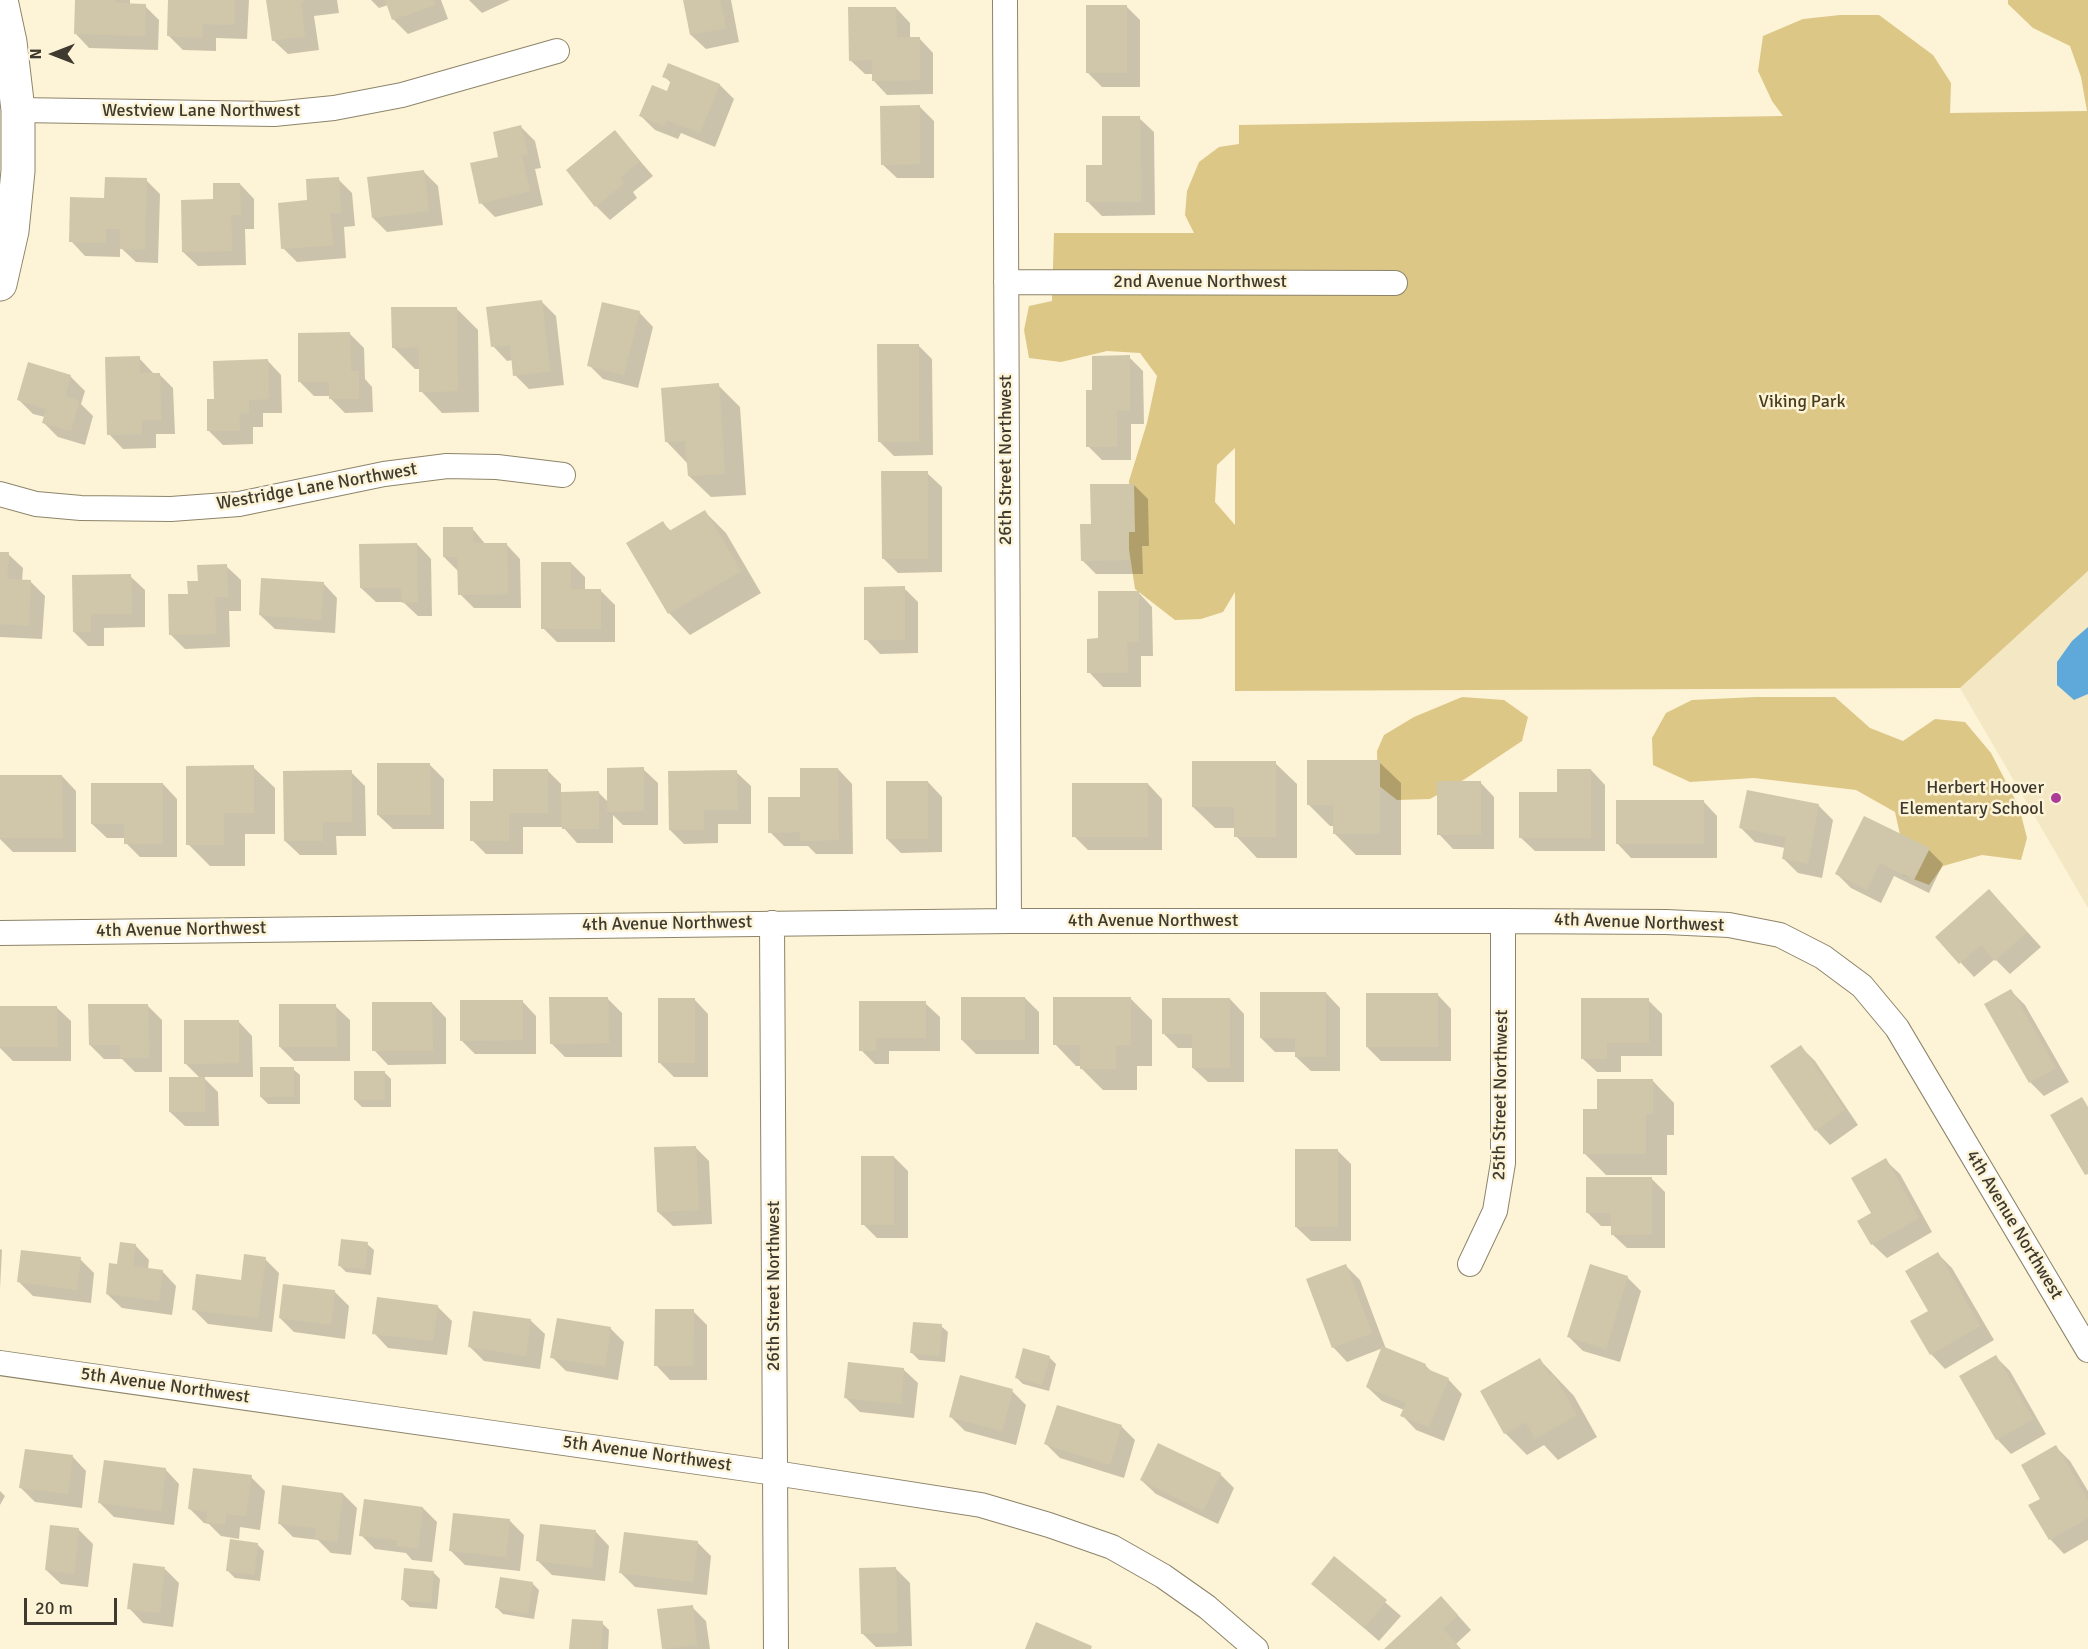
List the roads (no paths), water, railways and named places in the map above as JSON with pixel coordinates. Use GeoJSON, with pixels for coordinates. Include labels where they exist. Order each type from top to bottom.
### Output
{"type":"FeatureCollection","features":[{"type":"Feature","properties":{"kind":"street"},"geometry":{"type":"LineString","coordinates":[[0,284],[13,221],[18,171],[18,110],[1,0]]}},
{"type":"Feature","properties":{"kind":"street","name":"26th Street Northwest"},"geometry":{"type":"LineString","coordinates":[[1005,0],[1009,921]]}},
{"type":"Feature","properties":{"kind":"street","name":"Westview Lane Northwest"},"geometry":{"type":"LineString","coordinates":[[18,110],[274,114],[334,108],[402,95],[557,51]]}},
{"type":"Feature","properties":{"kind":"street","name":"2nd Avenue Northwest"},"geometry":{"type":"LineString","coordinates":[[1006,282],[1395,283]]}},
{"type":"Feature","properties":{"kind":"street","name":"Westridge Lane Northwest"},"geometry":{"type":"LineString","coordinates":[[0,494],[36,504],[81,508],[171,509],[239,504],[384,474],[447,466],[497,467],[563,475]]}},
{"type":"Feature","properties":{"kind":"street","name":"4th Avenue Northwest"},"geometry":{"type":"LineString","coordinates":[[0,933],[1009,921],[1503,921],[1666,922],[1730,925],[1780,935],[1830,963],[1862,986],[1897,1028],[2088,1350]]}},
{"type":"Feature","properties":{"kind":"street","name":"25th Street Northwest"},"geometry":{"type":"LineString","coordinates":[[1470,1264],[1495,1211],[1503,1163],[1503,921]]}},
{"type":"Feature","properties":{"kind":"street","name":"26th Street Northwest"},"geometry":{"type":"LineString","coordinates":[[772,923],[776,1649]]}},
{"type":"Feature","properties":{"kind":"street","name":"5th Avenue Northwest"},"geometry":{"type":"LineString","coordinates":[[0,1362],[775,1473],[981,1505],[1112,1547],[1163,1576],[1207,1607],[1256,1649]]}},
{"type":"Feature","properties":{"kind":"water"},"geometry":{"type":"Polygon","coordinates":[[[2088,627],[2088,694],[2074,700],[2057,685],[2057,662],[2072,641],[2088,627]]]}},
{"type":"Feature","properties":{"kind":"place","name":"Herbert Hoover Elementary School"},"geometry":{"type":"Point","coordinates":[2056,798]}},
{"type":"Feature","properties":{"kind":"park label","name":"Viking Park"},"geometry":{"type":"Point","coordinates":[1802,402]}}]}
